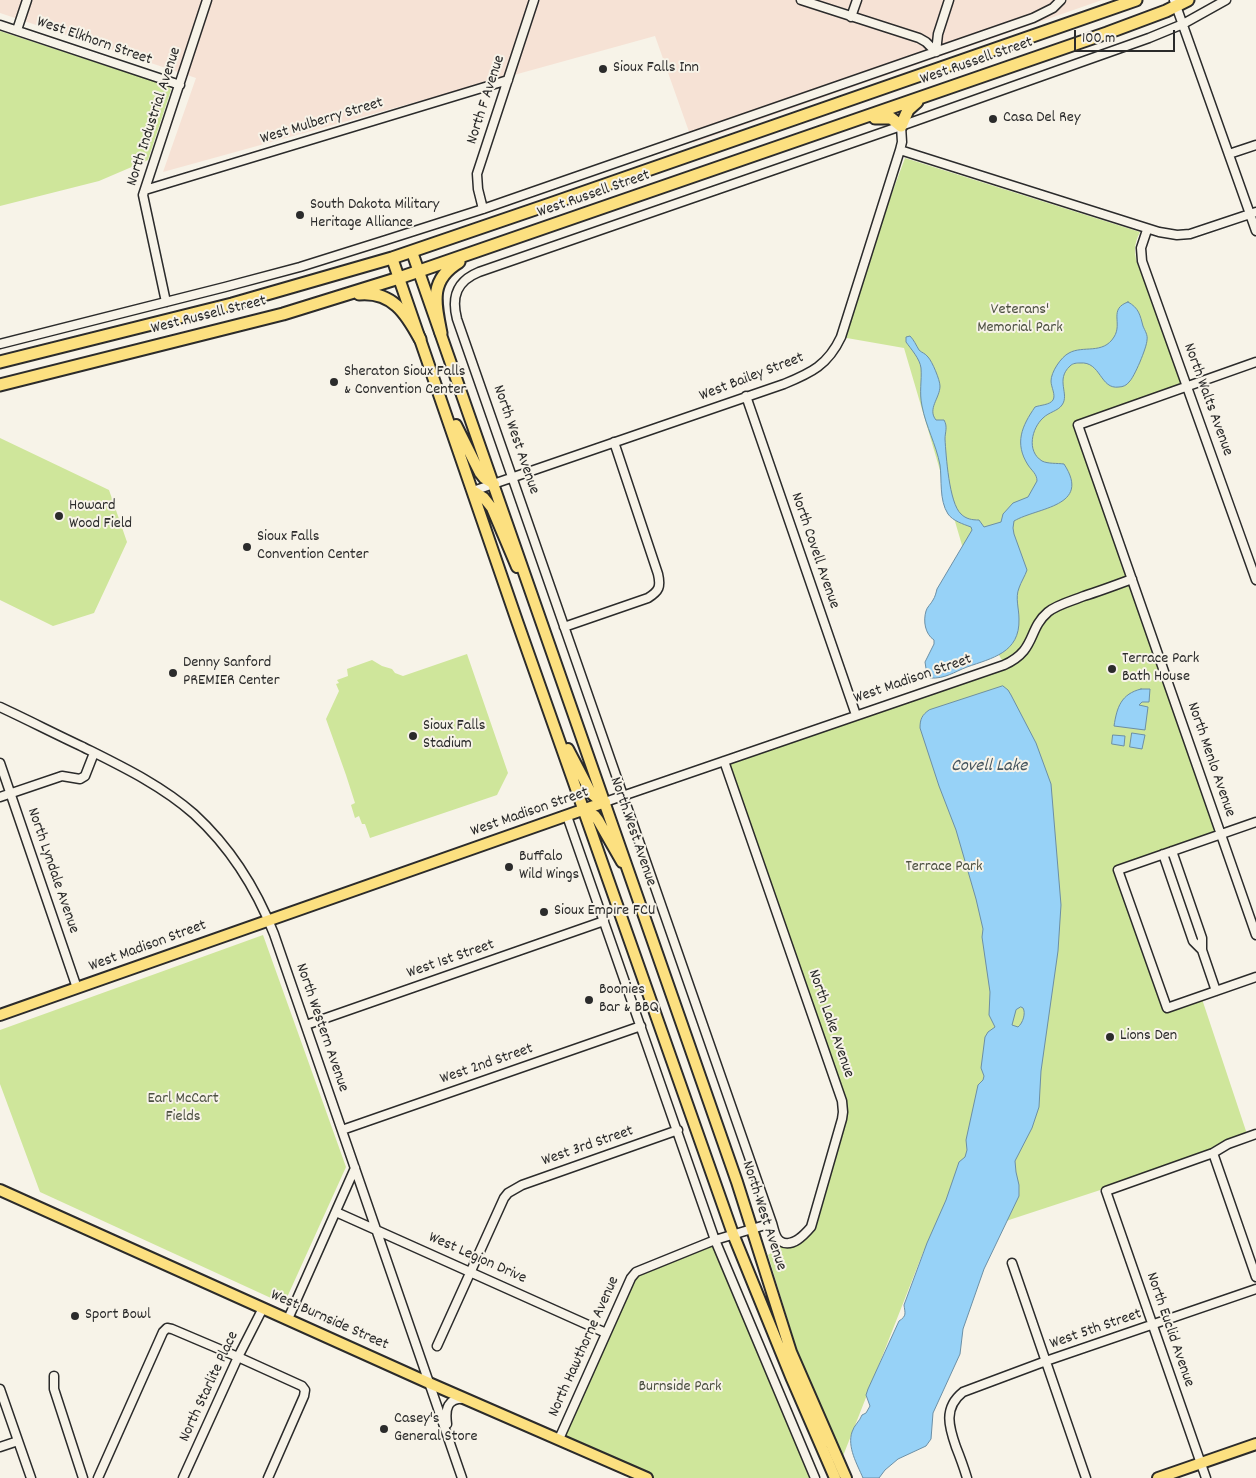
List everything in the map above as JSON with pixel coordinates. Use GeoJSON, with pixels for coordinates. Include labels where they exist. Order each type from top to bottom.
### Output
{"type":"FeatureCollection","features":[{"type":"Feature","properties":{"kind":"highway","name":"West Russell Street"},"geometry":{"type":"LineString","coordinates":[[0,362],[232,304],[412,252],[1136,0]]}},
{"type":"Feature","properties":{"kind":"highway","name":"West Russell Street"},"geometry":{"type":"LineString","coordinates":[[0,385],[283,314],[420,272],[1107,33],[1175,3],[1188,0]]}},
{"type":"Feature","properties":{"kind":"highway"},"geometry":{"type":"LineString","coordinates":[[843,125],[885,117],[891,118],[901,126],[908,110],[918,101],[930,95]]}},
{"type":"Feature","properties":{"kind":"highway"},"geometry":{"type":"LineString","coordinates":[[441,333],[435,297],[445,273],[460,261],[500,244]]}},
{"type":"Feature","properties":{"kind":"highway"},"geometry":{"type":"LineString","coordinates":[[342,296],[371,294],[389,299],[404,312],[420,339]]}},
{"type":"Feature","properties":{"kind":"main road","name":"North West Avenue"},"geometry":{"type":"LineString","coordinates":[[412,252],[630,873],[752,1228],[791,1352],[846,1478]]}},
{"type":"Feature","properties":{"kind":"main road","name":"North West Avenue"},"geometry":{"type":"LineString","coordinates":[[392,258],[733,1234],[835,1478]]}},
{"type":"Feature","properties":{"kind":"main road"},"geometry":{"type":"LineString","coordinates":[[447,412],[480,473],[489,482],[494,484]]}},
{"type":"Feature","properties":{"kind":"main road"},"geometry":{"type":"LineString","coordinates":[[473,491],[484,498],[492,508],[518,568],[533,596]]}},
{"type":"Feature","properties":{"kind":"main road"},"geometry":{"type":"LineString","coordinates":[[558,736],[574,760],[591,793],[599,800],[605,802]]}},
{"type":"Feature","properties":{"kind":"main road","name":"West Madison Street"},"geometry":{"type":"LineString","coordinates":[[0,1015],[605,802]]}},
{"type":"Feature","properties":{"kind":"main road"},"geometry":{"type":"LineString","coordinates":[[584,810],[595,816],[598,820],[630,873]]}},
{"type":"Feature","properties":{"kind":"main road","name":"West Burnside Street"},"geometry":{"type":"LineString","coordinates":[[0,1190],[429,1383],[647,1478]]}},
{"type":"Feature","properties":{"kind":"main road"},"geometry":{"type":"LineString","coordinates":[[1158,1478],[1256,1444]]}},
{"type":"Feature","properties":{"kind":"street"},"geometry":{"type":"LineString","coordinates":[[17,30],[27,0]]}},
{"type":"Feature","properties":{"kind":"street","name":"North Industrial Avenue"},"geometry":{"type":"LineString","coordinates":[[166,302],[143,195],[207,0]]}},
{"type":"Feature","properties":{"kind":"street","name":"North F Avenue"},"geometry":{"type":"LineString","coordinates":[[483,209],[477,174],[534,0]]}},
{"type":"Feature","properties":{"kind":"street"},"geometry":{"type":"LineString","coordinates":[[801,0],[919,38],[936,52]]}},
{"type":"Feature","properties":{"kind":"street"},"geometry":{"type":"LineString","coordinates":[[851,17],[857,0]]}},
{"type":"Feature","properties":{"kind":"street"},"geometry":{"type":"LineString","coordinates":[[936,52],[938,34],[949,0]]}},
{"type":"Feature","properties":{"kind":"street","name":"West Russell Street"},"geometry":{"type":"LineString","coordinates":[[0,344],[300,267],[483,209],[1033,18],[1052,8],[1061,0]]}},
{"type":"Feature","properties":{"kind":"street"},"geometry":{"type":"LineString","coordinates":[[901,126],[1142,40],[1183,24],[1226,0]]}},
{"type":"Feature","properties":{"kind":"street"},"geometry":{"type":"LineString","coordinates":[[1175,3],[1253,213],[1256,231]]}},
{"type":"Feature","properties":{"kind":"street","name":"West Elkhorn Street"},"geometry":{"type":"LineString","coordinates":[[0,25],[180,85]]}},
{"type":"Feature","properties":{"kind":"street","name":"West Mulberry Street"},"geometry":{"type":"LineString","coordinates":[[144,190],[508,80]]}},
{"type":"Feature","properties":{"kind":"street","name":"West Bailey Street"},"geometry":{"type":"LineString","coordinates":[[473,491],[784,384],[806,374],[826,361],[836,350],[841,337],[900,150],[902,142],[901,126]]}},
{"type":"Feature","properties":{"kind":"street","name":"North West Avenue"},"geometry":{"type":"LineString","coordinates":[[772,1223],[457,319],[454,297],[466,278],[479,272],[901,126]]}},
{"type":"Feature","properties":{"kind":"street"},"geometry":{"type":"LineString","coordinates":[[1230,154],[1256,145]]}},
{"type":"Feature","properties":{"kind":"street"},"geometry":{"type":"LineString","coordinates":[[900,150],[1147,230],[1177,235],[1190,234],[1253,213]]}},
{"type":"Feature","properties":{"kind":"street"},"geometry":{"type":"LineString","coordinates":[[640,154],[646,171]]}},
{"type":"Feature","properties":{"kind":"street","name":"North Walts Avenue"},"geometry":{"type":"LineString","coordinates":[[1147,230],[1141,248],[1142,261],[1255,574]]}},
{"type":"Feature","properties":{"kind":"street"},"geometry":{"type":"LineString","coordinates":[[1188,386],[1256,362]]}},
{"type":"Feature","properties":{"kind":"street","name":"North Menlo Avenue"},"geometry":{"type":"LineString","coordinates":[[1188,386],[1078,424],[1256,935]]}},
{"type":"Feature","properties":{"kind":"street","name":"North Covell Avenue"},"geometry":{"type":"LineString","coordinates":[[746,396],[856,715]]}},
{"type":"Feature","properties":{"kind":"street"},"geometry":{"type":"LineString","coordinates":[[564,627],[648,598],[658,590],[658,574],[614,442]]}},
{"type":"Feature","properties":{"kind":"street","name":"West Madison Street"},"geometry":{"type":"LineString","coordinates":[[605,802],[1014,660],[1028,646],[1041,620],[1053,609],[1132,580]]}},
{"type":"Feature","properties":{"kind":"street","name":"North Western Avenue"},"geometry":{"type":"LineString","coordinates":[[0,707],[147,780],[178,801],[195,815],[218,839],[254,890],[269,920],[462,1478]]}},
{"type":"Feature","properties":{"kind":"street"},"geometry":{"type":"LineString","coordinates":[[0,797],[62,776],[80,779],[85,776],[94,753]]}},
{"type":"Feature","properties":{"kind":"street","name":"North Lake Avenue"},"geometry":{"type":"LineString","coordinates":[[724,761],[843,1106],[842,1120],[811,1226],[802,1237],[792,1242],[783,1242],[776,1235],[772,1223]]}},
{"type":"Feature","properties":{"kind":"street","name":"North Lyndale Avenue"},"geometry":{"type":"LineString","coordinates":[[0,764],[77,988]]}},
{"type":"Feature","properties":{"kind":"street"},"geometry":{"type":"LineString","coordinates":[[567,816],[715,1240],[815,1478]]}},
{"type":"Feature","properties":{"kind":"street"},"geometry":{"type":"LineString","coordinates":[[1256,822],[1118,870],[1167,1008],[1256,977]]}},
{"type":"Feature","properties":{"kind":"street"},"geometry":{"type":"LineString","coordinates":[[1172,851],[1202,938],[1202,950],[1216,991]]}},
{"type":"Feature","properties":{"kind":"street"},"geometry":{"type":"LineString","coordinates":[[1163,854],[1193,941],[1202,950]]}},
{"type":"Feature","properties":{"kind":"street","name":"West 1st Street"},"geometry":{"type":"LineString","coordinates":[[306,1025],[604,921]]}},
{"type":"Feature","properties":{"kind":"street","name":"West 2nd Street"},"geometry":{"type":"LineString","coordinates":[[342,1130],[641,1026]]}},
{"type":"Feature","properties":{"kind":"street","name":"West 3rd Street"},"geometry":{"type":"LineString","coordinates":[[471,1272],[508,1193],[522,1185],[678,1130]]}},
{"type":"Feature","properties":{"kind":"street"},"geometry":{"type":"LineString","coordinates":[[1256,1134],[1228,1144],[1213,1153],[1256,1277]]}},
{"type":"Feature","properties":{"kind":"street","name":"North Euclid Avenue"},"geometry":{"type":"LineString","coordinates":[[1206,1478],[1106,1190],[1213,1153]]}},
{"type":"Feature","properties":{"kind":"street"},"geometry":{"type":"LineString","coordinates":[[288,1319],[355,1168]]}},
{"type":"Feature","properties":{"kind":"street","name":"West Legion Drive"},"geometry":{"type":"LineString","coordinates":[[336,1212],[606,1332]]}},
{"type":"Feature","properties":{"kind":"street"},"geometry":{"type":"LineString","coordinates":[[752,1228],[772,1223]]}},
{"type":"Feature","properties":{"kind":"street","name":"North Hawthorne Avenue"},"geometry":{"type":"LineString","coordinates":[[559,1439],[606,1332],[631,1278],[636,1272],[715,1240],[752,1228]]}},
{"type":"Feature","properties":{"kind":"street"},"geometry":{"type":"LineString","coordinates":[[1012,1263],[1086,1478]]}},
{"type":"Feature","properties":{"kind":"street"},"geometry":{"type":"LineString","coordinates":[[436,1346],[471,1272]]}},
{"type":"Feature","properties":{"kind":"street","name":"West 5th Street"},"geometry":{"type":"LineString","coordinates":[[967,1478],[949,1419],[958,1396],[969,1389],[1046,1361],[1256,1288]]}},
{"type":"Feature","properties":{"kind":"street","name":"North Starlite Place"},"geometry":{"type":"LineString","coordinates":[[183,1478],[238,1357],[263,1308]]}},
{"type":"Feature","properties":{"kind":"street"},"geometry":{"type":"LineString","coordinates":[[98,1478],[163,1332],[167,1328],[302,1386],[304,1396],[268,1478]]}},
{"type":"Feature","properties":{"kind":"street"},"geometry":{"type":"LineString","coordinates":[[54,1376],[54,1389],[83,1478]]}},
{"type":"Feature","properties":{"kind":"street"},"geometry":{"type":"LineString","coordinates":[[0,1389],[31,1478]]}},
{"type":"Feature","properties":{"kind":"street"},"geometry":{"type":"LineString","coordinates":[[449,1438],[446,1412],[448,1405],[458,1400],[472,1401]]}},
{"type":"Feature","properties":{"kind":"street"},"geometry":{"type":"LineString","coordinates":[[0,1447],[18,1441]]}},
{"type":"Feature","properties":{"kind":"shaded area"},"geometry":{"type":"Polygon","coordinates":[[[0,0],[1102,0],[693,143],[655,36],[163,172],[196,78],[0,13],[0,0]]]}},
{"type":"Feature","properties":{"kind":"green space"},"geometry":{"type":"Polygon","coordinates":[[[0,31],[168,86],[171,90],[148,160],[99,181],[0,206],[0,31]]]}},
{"type":"Feature","properties":{"kind":"green space","name":"Terrace Park"},"geometry":{"type":"Polygon","coordinates":[[[905,158],[1140,232],[1135,248],[1137,263],[1188,386],[1078,424],[1221,834],[1118,870],[1167,1008],[1201,996],[1248,1137],[1213,1153],[924,1250],[843,1456],[796,1347],[768,1255],[811,1227],[843,1106],[724,761],[1004,664],[989,637],[904,348],[841,337],[859,282],[905,158]]]}},
{"type":"Feature","properties":{"kind":"green space","name":"Howard Wood Field"},"geometry":{"type":"Polygon","coordinates":[[[0,438],[109,490],[127,542],[94,613],[53,626],[0,600],[0,438]]]}},
{"type":"Feature","properties":{"kind":"green space","name":"Sioux Falls Stadium"},"geometry":{"type":"Polygon","coordinates":[[[467,654],[508,773],[497,795],[370,838],[365,824],[362,824],[359,816],[355,818],[351,805],[355,803],[326,719],[339,691],[336,684],[339,683],[337,680],[348,676],[347,669],[372,660],[403,676],[467,654]]]}},
{"type":"Feature","properties":{"kind":"green space","name":"Earl McCart Fields"},"geometry":{"type":"Polygon","coordinates":[[[263,935],[346,1167],[284,1304],[40,1192],[0,1084],[0,1030],[263,935]]]}},
{"type":"Feature","properties":{"kind":"green space","name":"Burnside Park"},"geometry":{"type":"Polygon","coordinates":[[[715,1240],[815,1478],[647,1478],[559,1439],[631,1279],[715,1240]]]}},
{"type":"Feature","properties":{"kind":"water"},"geometry":{"type":"Polygon","coordinates":[[[1128,302],[1138,312],[1147,335],[1143,355],[1131,379],[1123,386],[1113,387],[1092,366],[1078,363],[1072,364],[1064,376],[1065,396],[1062,405],[1039,422],[1034,433],[1032,446],[1037,457],[1044,462],[1064,464],[1071,478],[1071,489],[1067,497],[1058,503],[1014,521],[1014,534],[1027,570],[1018,592],[1019,619],[1015,640],[1010,647],[995,657],[945,676],[930,678],[927,675],[925,662],[934,644],[934,640],[926,627],[926,611],[972,530],[971,527],[953,519],[948,514],[943,503],[940,465],[922,406],[920,365],[906,342],[906,337],[910,336],[919,350],[930,359],[939,380],[940,386],[933,412],[936,420],[944,420],[946,425],[947,467],[951,490],[957,508],[965,517],[979,520],[984,527],[1001,522],[1003,514],[1013,503],[1028,497],[1037,481],[1021,449],[1021,435],[1026,421],[1035,407],[1052,402],[1054,396],[1051,381],[1057,365],[1069,353],[1099,348],[1109,343],[1116,332],[1117,312],[1122,305],[1128,302]]]}},
{"type":"Feature","properties":{"kind":"water","name":"Covell Lake"},"geometry":{"type":"Polygon","coordinates":[[[1003,686],[1011,695],[1036,743],[1051,784],[1061,905],[1058,951],[1041,1071],[1039,1107],[1032,1128],[1015,1161],[1019,1196],[984,1269],[963,1329],[960,1354],[933,1413],[931,1439],[926,1446],[898,1459],[879,1478],[863,1478],[852,1449],[852,1432],[870,1406],[866,1395],[868,1389],[899,1321],[904,1316],[904,1305],[927,1243],[946,1200],[959,1162],[965,1157],[967,1150],[966,1140],[978,1085],[984,1076],[981,1068],[985,1037],[995,1027],[989,1015],[990,992],[982,937],[983,929],[976,899],[956,830],[920,728],[922,718],[929,710],[1003,686]],[[1021,1007],[1016,1010],[1012,1025],[1018,1027],[1021,1023],[1024,1015],[1023,1008],[1021,1007]]]}},
{"type":"Feature","properties":{"kind":"water"},"geometry":{"type":"Polygon","coordinates":[[[1141,689],[1150,689],[1149,702],[1142,702],[1139,705],[1148,707],[1145,730],[1114,726],[1121,702],[1129,694],[1141,689]]]}},
{"type":"Feature","properties":{"kind":"water"},"geometry":{"type":"Polygon","coordinates":[[[1132,733],[1145,735],[1142,749],[1130,747],[1132,733]]]}},
{"type":"Feature","properties":{"kind":"water"},"geometry":{"type":"Polygon","coordinates":[[[1113,735],[1125,736],[1124,746],[1112,744],[1113,735]]]}},
{"type":"Feature","properties":{"kind":"place","name":"Sioux Falls Inn"},"geometry":{"type":"Point","coordinates":[603,69]}},
{"type":"Feature","properties":{"kind":"place","name":"Casa Del Rey"},"geometry":{"type":"Point","coordinates":[993,119]}},
{"type":"Feature","properties":{"kind":"place","name":"South Dakota Military Heritage Alliance"},"geometry":{"type":"Point","coordinates":[300,215]}},
{"type":"Feature","properties":{"kind":"place","name":"Sheraton Sioux Falls & Convention Center"},"geometry":{"type":"Point","coordinates":[334,382]}},
{"type":"Feature","properties":{"kind":"place","name":"Howard Wood Field"},"geometry":{"type":"Point","coordinates":[59,516]}},
{"type":"Feature","properties":{"kind":"place","name":"Sioux Falls Convention Center"},"geometry":{"type":"Point","coordinates":[247,547]}},
{"type":"Feature","properties":{"kind":"place","name":"Terrace Park Bath House"},"geometry":{"type":"Point","coordinates":[1112,669]}},
{"type":"Feature","properties":{"kind":"place","name":"Denny Sanford PREMIER Center"},"geometry":{"type":"Point","coordinates":[173,673]}},
{"type":"Feature","properties":{"kind":"place","name":"Sioux Falls Stadium"},"geometry":{"type":"Point","coordinates":[413,736]}},
{"type":"Feature","properties":{"kind":"place","name":"Buffalo Wild Wings"},"geometry":{"type":"Point","coordinates":[509,867]}},
{"type":"Feature","properties":{"kind":"place","name":"Sioux Empire FCU"},"geometry":{"type":"Point","coordinates":[544,912]}},
{"type":"Feature","properties":{"kind":"place","name":"Boonies Bar & BBQ"},"geometry":{"type":"Point","coordinates":[589,1000]}},
{"type":"Feature","properties":{"kind":"place","name":"Lions Den"},"geometry":{"type":"Point","coordinates":[1110,1037]}},
{"type":"Feature","properties":{"kind":"place","name":"Sport Bowl"},"geometry":{"type":"Point","coordinates":[75,1316]}},
{"type":"Feature","properties":{"kind":"place","name":"Casey's General Store"},"geometry":{"type":"Point","coordinates":[384,1429]}},
{"type":"Feature","properties":{"kind":"park label","name":"Veterans' Memorial Park"},"geometry":{"type":"Point","coordinates":[1020,320]}}]}
